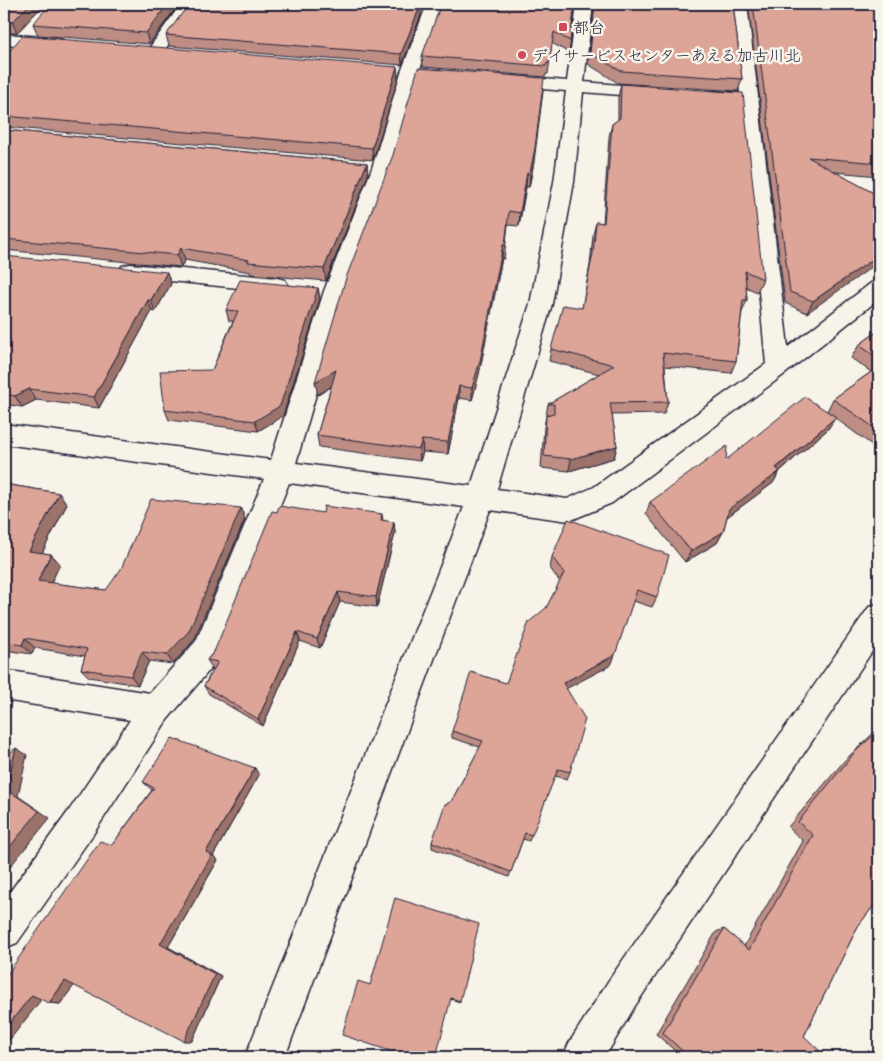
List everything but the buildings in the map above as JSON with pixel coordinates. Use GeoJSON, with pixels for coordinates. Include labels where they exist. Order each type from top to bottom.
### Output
{"type":"FeatureCollection","features":[{"type":"Feature","properties":{"kind":"street"},"geometry":{"type":"LineString","coordinates":[[155,52],[189,4]]}},
{"type":"Feature","properties":{"kind":"street"},"geometry":{"type":"LineString","coordinates":[[265,1057],[481,498],[541,304],[564,182],[585,4]]}},
{"type":"Feature","properties":{"kind":"street"},"geometry":{"type":"LineString","coordinates":[[739,4],[778,367]]}},
{"type":"Feature","properties":{"kind":"street"},"geometry":{"type":"LineString","coordinates":[[4,930],[82,821],[156,709],[207,650],[281,472],[316,289],[382,168],[419,73],[434,6],[415,8]]}},
{"type":"Feature","properties":{"kind":"street"},"geometry":{"type":"LineString","coordinates":[[22,40],[35,25]]}},
{"type":"Feature","properties":{"kind":"street"},"geometry":{"type":"LineString","coordinates":[[7,46],[22,40],[69,44]]}},
{"type":"Feature","properties":{"kind":"street"},"geometry":{"type":"LineString","coordinates":[[136,50],[174,53]]}},
{"type":"Feature","properties":{"kind":"street"},"geometry":{"type":"LineString","coordinates":[[390,71],[419,73]]}},
{"type":"Feature","properties":{"kind":"street"},"geometry":{"type":"LineString","coordinates":[[487,79],[672,94]]}},
{"type":"Feature","properties":{"kind":"street"},"geometry":{"type":"LineString","coordinates":[[691,95],[750,99]]}},
{"type":"Feature","properties":{"kind":"street"},"geometry":{"type":"LineString","coordinates":[[362,166],[382,168]]}},
{"type":"Feature","properties":{"kind":"street"},"geometry":{"type":"LineString","coordinates":[[111,269],[316,289]]}},
{"type":"Feature","properties":{"kind":"street"},"geometry":{"type":"LineString","coordinates":[[4,434],[569,510],[603,495],[778,367],[879,288]]}},
{"type":"Feature","properties":{"kind":"street"},"geometry":{"type":"LineString","coordinates":[[583,1057],[622,992],[879,616]]}},
{"type":"Feature","properties":{"kind":"street"},"geometry":{"type":"LineString","coordinates":[[4,685],[156,709]]}},
{"type":"Feature","properties":{"kind":"place","name":"都台"},"geometry":{"type":"Point","coordinates":[563,27]}},
{"type":"Feature","properties":{"kind":"place","name":"デイサービスセンターあえる加古川北"},"geometry":{"type":"Point","coordinates":[522,55]}}]}
